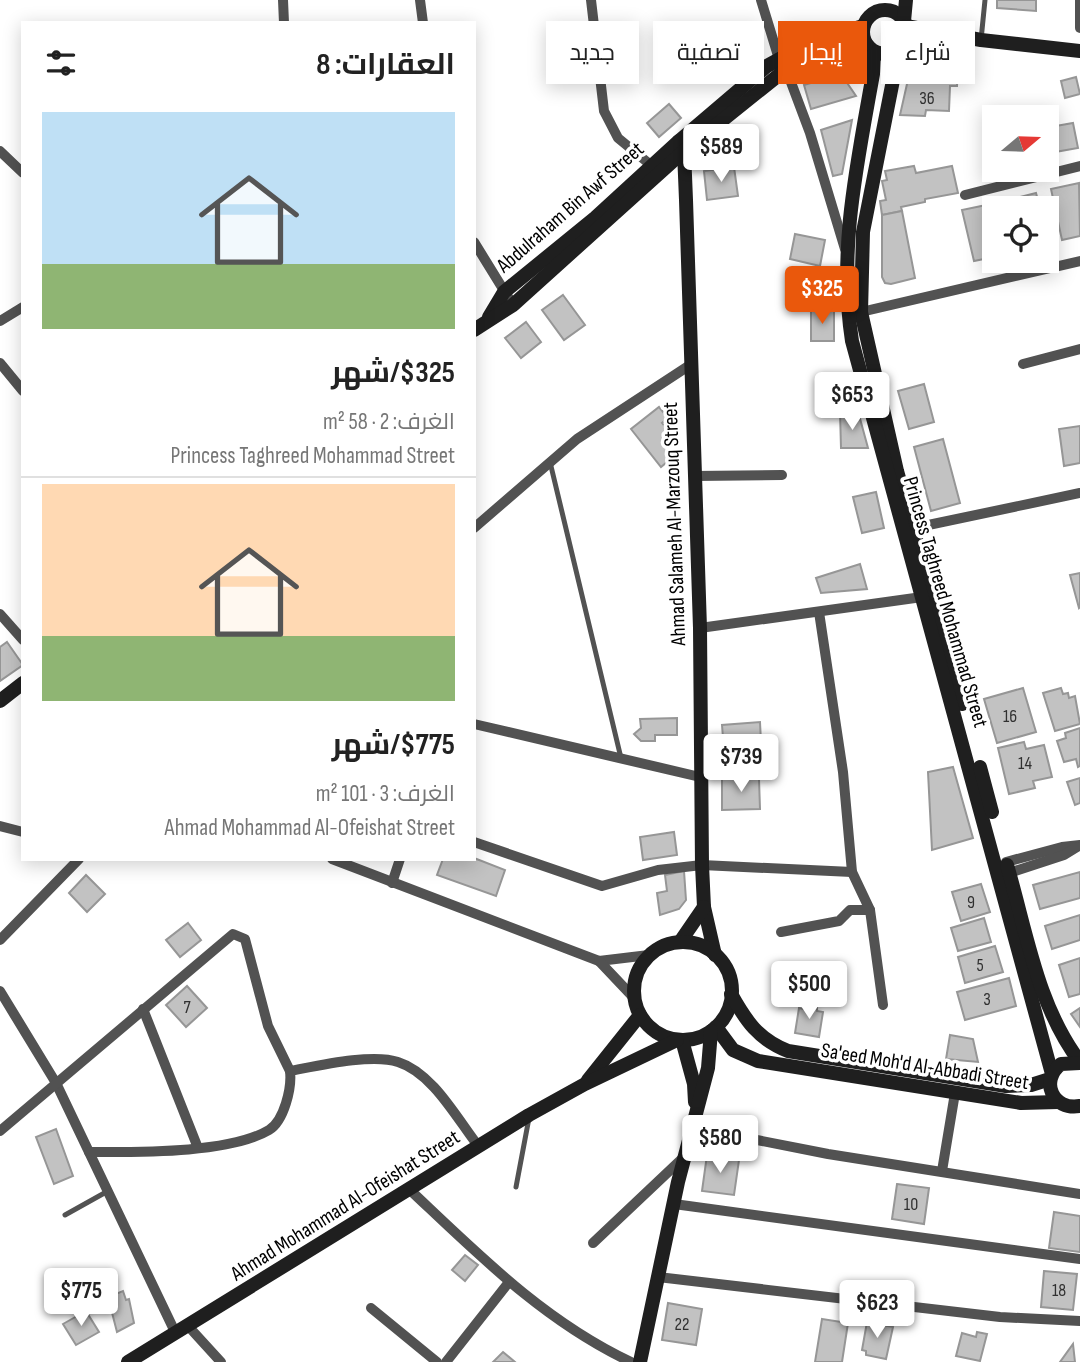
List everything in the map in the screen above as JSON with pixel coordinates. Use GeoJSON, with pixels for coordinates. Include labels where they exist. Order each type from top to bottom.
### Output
{"type":"FeatureCollection","features":[{"type":"Feature","properties":{"kind":"street"},"geometry":{"type":"LineString","coordinates":[[283,0],[284,21]]}},
{"type":"Feature","properties":{"kind":"street"},"geometry":{"type":"LineString","coordinates":[[420,0],[424,21]]}},
{"type":"Feature","properties":{"kind":"street"},"geometry":{"type":"LineString","coordinates":[[591,0],[604,111],[618,138],[652,166]]}},
{"type":"Feature","properties":{"kind":"street"},"geometry":{"type":"LineString","coordinates":[[761,0],[778,52]]}},
{"type":"Feature","properties":{"kind":"street"},"geometry":{"type":"LineString","coordinates":[[905,21],[906,0]]}},
{"type":"Feature","properties":{"kind":"street"},"geometry":{"type":"LineString","coordinates":[[1080,0],[1080,28]]}},
{"type":"Feature","properties":{"kind":"street"},"geometry":{"type":"LineString","coordinates":[[867,21],[886,5],[903,21]]}},
{"type":"Feature","properties":{"kind":"street"},"geometry":{"type":"LineString","coordinates":[[867,39],[870,48],[881,53]]}},
{"type":"Feature","properties":{"kind":"street"},"geometry":{"type":"LineString","coordinates":[[975,39],[1080,51]]}},
{"type":"Feature","properties":{"kind":"street","name":"Princess Taghreed Mohammad Street"},"geometry":{"type":"LineString","coordinates":[[870,48],[873,74],[849,207],[846,251],[852,341],[1051,1077],[1051,1092],[1058,1102]]}},
{"type":"Feature","properties":{"kind":"street","name":"Abdulraham Bin Awf Street"},"geometry":{"type":"LineString","coordinates":[[476,328],[488,318],[513,305],[681,146],[778,67]]}},
{"type":"Feature","properties":{"kind":"street"},"geometry":{"type":"LineString","coordinates":[[790,84],[810,133],[846,251]]}},
{"type":"Feature","properties":{"kind":"street","name":"Princess Taghreed Mohammad Street"},"geometry":{"type":"LineString","coordinates":[[893,84],[863,232],[861,312],[881,405],[1046,1002],[1062,1038],[1080,1063]]}},
{"type":"Feature","properties":{"kind":"street","name":"Abdulraham Bin Awf Street"},"geometry":{"type":"LineString","coordinates":[[488,318],[504,292],[595,218],[652,166],[681,146]]}},
{"type":"Feature","properties":{"kind":"street","name":"Ahmad Salameh Al-Marzouq Street"},"geometry":{"type":"LineString","coordinates":[[681,146],[700,628],[702,865],[704,906],[715,955]]}},
{"type":"Feature","properties":{"kind":"street"},"geometry":{"type":"LineString","coordinates":[[0,151],[21,171]]}},
{"type":"Feature","properties":{"kind":"street"},"geometry":{"type":"LineString","coordinates":[[965,195],[1080,166]]}},
{"type":"Feature","properties":{"kind":"street"},"geometry":{"type":"LineString","coordinates":[[476,245],[513,305]]}},
{"type":"Feature","properties":{"kind":"street"},"geometry":{"type":"LineString","coordinates":[[861,312],[1080,261]]}},
{"type":"Feature","properties":{"kind":"street"},"geometry":{"type":"LineString","coordinates":[[0,321],[21,308]]}},
{"type":"Feature","properties":{"kind":"street"},"geometry":{"type":"LineString","coordinates":[[1024,364],[1080,349]]}},
{"type":"Feature","properties":{"kind":"street"},"geometry":{"type":"LineString","coordinates":[[0,363],[21,389]]}},
{"type":"Feature","properties":{"kind":"street"},"geometry":{"type":"LineString","coordinates":[[476,526],[550,462],[617,411],[690,365]]}},
{"type":"Feature","properties":{"kind":"street"},"geometry":{"type":"LineString","coordinates":[[695,476],[782,475]]}},
{"type":"Feature","properties":{"kind":"street"},"geometry":{"type":"LineString","coordinates":[[914,528],[1080,493]]}},
{"type":"Feature","properties":{"kind":"street"},"geometry":{"type":"LineString","coordinates":[[700,628],[922,597]]}},
{"type":"Feature","properties":{"kind":"street"},"geometry":{"type":"LineString","coordinates":[[819,612],[843,772],[852,872],[870,910],[883,1005]]}},
{"type":"Feature","properties":{"kind":"street"},"geometry":{"type":"LineString","coordinates":[[0,614],[21,638]]}},
{"type":"Feature","properties":{"kind":"street"},"geometry":{"type":"LineString","coordinates":[[0,701],[21,685]]}},
{"type":"Feature","properties":{"kind":"street"},"geometry":{"type":"LineString","coordinates":[[476,723],[700,777]]}},
{"type":"Feature","properties":{"kind":"street"},"geometry":{"type":"LineString","coordinates":[[0,826],[21,831]]}},
{"type":"Feature","properties":{"kind":"street"},"geometry":{"type":"LineString","coordinates":[[476,843],[602,886],[659,870],[702,865],[852,872]]}},
{"type":"Feature","properties":{"kind":"street"},"geometry":{"type":"LineString","coordinates":[[1008,868],[1064,855],[1079,845]]}},
{"type":"Feature","properties":{"kind":"street"},"geometry":{"type":"LineString","coordinates":[[0,940],[77,861]]}},
{"type":"Feature","properties":{"kind":"street"},"geometry":{"type":"LineString","coordinates":[[337,861],[599,961],[634,998]]}},
{"type":"Feature","properties":{"kind":"street"},"geometry":{"type":"LineString","coordinates":[[392,883],[399,861]]}},
{"type":"Feature","properties":{"kind":"street"},"geometry":{"type":"LineString","coordinates":[[680,942],[704,906]]}},
{"type":"Feature","properties":{"kind":"street"},"geometry":{"type":"LineString","coordinates":[[781,932],[839,921],[850,910],[870,910]]}},
{"type":"Feature","properties":{"kind":"street"},"geometry":{"type":"LineString","coordinates":[[0,1131],[227,939],[240,935],[248,946],[274,1043],[290,1071],[285,1104],[276,1124],[255,1136],[198,1148],[89,1152]]}},
{"type":"Feature","properties":{"kind":"street"},"geometry":{"type":"LineString","coordinates":[[599,961],[649,955],[660,948],[680,942],[695,944],[715,955],[728,972],[731,994],[727,1012],[714,1029],[708,1068],[684,1157],[640,1362]]}},
{"type":"Feature","properties":{"kind":"street"},"geometry":{"type":"LineString","coordinates":[[649,955],[635,978],[634,998],[640,1015],[652,1029],[679,1040],[714,1029]]}},
{"type":"Feature","properties":{"kind":"street"},"geometry":{"type":"LineString","coordinates":[[0,991],[57,1083],[108,1191],[183,1330],[221,1362]]}},
{"type":"Feature","properties":{"kind":"street","name":"Sa'eed Moh'd Al-Abbadi Street"},"geometry":{"type":"LineString","coordinates":[[731,994],[753,1029],[770,1044],[788,1051],[1006,1086],[1031,1086],[1051,1077],[1068,1062],[1080,1063]]}},
{"type":"Feature","properties":{"kind":"street"},"geometry":{"type":"LineString","coordinates":[[144,1009],[198,1148]]}},
{"type":"Feature","properties":{"kind":"street","name":"Ahmad Mohammad Al-Ofeishat Street"},"geometry":{"type":"LineString","coordinates":[[585,1084],[640,1015]]}},
{"type":"Feature","properties":{"kind":"street","name":"Sa'eed Moh'd Al-Abbadi Street"},"geometry":{"type":"LineString","coordinates":[[714,1029],[733,1050],[758,1061],[1021,1103],[1058,1102],[1070,1107],[1080,1106]]}},
{"type":"Feature","properties":{"kind":"street"},"geometry":{"type":"LineString","coordinates":[[679,1040],[694,1084],[695,1111]]}},
{"type":"Feature","properties":{"kind":"street","name":"Ahmad Mohammad Al-Ofeishat Street"},"geometry":{"type":"LineString","coordinates":[[128,1362],[529,1115],[585,1084],[679,1040]]}},
{"type":"Feature","properties":{"kind":"street"},"geometry":{"type":"LineString","coordinates":[[290,1071],[380,1059],[396,1061],[411,1068],[431,1086],[479,1147]]}},
{"type":"Feature","properties":{"kind":"street"},"geometry":{"type":"LineString","coordinates":[[942,1171],[955,1093]]}},
{"type":"Feature","properties":{"kind":"street"},"geometry":{"type":"LineString","coordinates":[[691,1127],[828,1154],[1080,1194]]}},
{"type":"Feature","properties":{"kind":"street"},"geometry":{"type":"LineString","coordinates":[[593,1242],[684,1157]]}},
{"type":"Feature","properties":{"kind":"street"},"geometry":{"type":"LineString","coordinates":[[410,1190],[509,1282],[562,1324],[631,1362]]}},
{"type":"Feature","properties":{"kind":"street"},"geometry":{"type":"LineString","coordinates":[[674,1204],[1080,1259]]}},
{"type":"Feature","properties":{"kind":"street"},"geometry":{"type":"LineString","coordinates":[[658,1277],[1000,1317],[1080,1321]]}},
{"type":"Feature","properties":{"kind":"street"},"geometry":{"type":"LineString","coordinates":[[446,1362],[509,1282]]}},
{"type":"Feature","properties":{"kind":"street"},"geometry":{"type":"LineString","coordinates":[[371,1308],[437,1362]]}},
{"type":"Feature","properties":{"kind":"lane"},"geometry":{"type":"LineString","coordinates":[[981,40],[985,0]]}},
{"type":"Feature","properties":{"kind":"lane"},"geometry":{"type":"LineString","coordinates":[[550,462],[621,758]]}},
{"type":"Feature","properties":{"kind":"lane"},"geometry":{"type":"LineString","coordinates":[[516,1187],[529,1115]]}},
{"type":"Feature","properties":{"kind":"lane"},"geometry":{"type":"LineString","coordinates":[[65,1215],[108,1191]]}},
{"type":"Feature","properties":{"kind":"building"},"geometry":{"type":"Polygon","coordinates":[[[997,0],[1036,0],[1036,11],[997,8],[997,0]]]}},
{"type":"Feature","properties":{"kind":"building"},"geometry":{"type":"Polygon","coordinates":[[[1076,77],[1080,94],[1065,98],[1061,81],[1076,77]]]}},
{"type":"Feature","properties":{"kind":"building"},"geometry":{"type":"Polygon","coordinates":[[[848,84],[856,96],[811,109],[804,85],[848,84]]]}},
{"type":"Feature","properties":{"kind":"building"},"geometry":{"type":"Polygon","coordinates":[[[907,84],[957,84],[950,86],[949,111],[926,110],[925,116],[900,115],[907,84]]]}},
{"type":"Feature","properties":{"kind":"building"},"geometry":{"type":"Polygon","coordinates":[[[669,104],[681,118],[659,137],[647,123],[669,104]]]}},
{"type":"Feature","properties":{"kind":"building"},"geometry":{"type":"Polygon","coordinates":[[[852,120],[842,174],[833,176],[821,130],[852,120]]]}},
{"type":"Feature","properties":{"kind":"building"},"geometry":{"type":"Polygon","coordinates":[[[1073,123],[1078,148],[1059,151],[1059,125],[1073,123]]]}},
{"type":"Feature","properties":{"kind":"building"},"geometry":{"type":"Polygon","coordinates":[[[735,142],[738,164],[715,167],[726,145],[735,142]]]}},
{"type":"Feature","properties":{"kind":"building"},"geometry":{"type":"Polygon","coordinates":[[[914,166],[916,173],[952,166],[958,193],[925,199],[925,202],[901,207],[902,211],[882,215],[880,201],[886,200],[882,181],[887,180],[885,171],[914,166]]]}},
{"type":"Feature","properties":{"kind":"building"},"geometry":{"type":"Polygon","coordinates":[[[734,167],[738,196],[707,200],[704,171],[734,167]]]}},
{"type":"Feature","properties":{"kind":"building"},"geometry":{"type":"Polygon","coordinates":[[[1079,183],[1080,236],[1062,240],[1059,196],[1053,196],[1051,189],[1079,183]]]}},
{"type":"Feature","properties":{"kind":"building"},"geometry":{"type":"Polygon","coordinates":[[[982,206],[982,259],[974,261],[962,210],[982,206]]]}},
{"type":"Feature","properties":{"kind":"building"},"geometry":{"type":"Polygon","coordinates":[[[902,211],[915,278],[885,283],[882,277],[882,215],[902,211]]]}},
{"type":"Feature","properties":{"kind":"building"},"geometry":{"type":"Polygon","coordinates":[[[795,234],[825,240],[820,266],[790,259],[795,234]]]}},
{"type":"Feature","properties":{"kind":"building"},"geometry":{"type":"Polygon","coordinates":[[[563,295],[585,325],[564,340],[542,310],[563,295]]]}},
{"type":"Feature","properties":{"kind":"building"},"geometry":{"type":"Polygon","coordinates":[[[811,311],[834,311],[834,341],[811,341],[811,311]]]}},
{"type":"Feature","properties":{"kind":"building"},"geometry":{"type":"Polygon","coordinates":[[[526,322],[541,342],[521,358],[505,338],[526,322]]]}},
{"type":"Feature","properties":{"kind":"building"},"geometry":{"type":"Polygon","coordinates":[[[924,384],[934,422],[909,429],[898,391],[924,384]]]}},
{"type":"Feature","properties":{"kind":"building"},"geometry":{"type":"Polygon","coordinates":[[[659,407],[668,418],[662,423],[673,437],[669,441],[668,450],[673,457],[661,467],[631,429],[659,407]]]}},
{"type":"Feature","properties":{"kind":"building"},"geometry":{"type":"Polygon","coordinates":[[[840,412],[859,415],[868,448],[841,448],[840,412]]]}},
{"type":"Feature","properties":{"kind":"building"},"geometry":{"type":"Polygon","coordinates":[[[1080,426],[1080,463],[1064,466],[1059,429],[1080,426]]]}},
{"type":"Feature","properties":{"kind":"building"},"geometry":{"type":"Polygon","coordinates":[[[943,439],[960,503],[931,511],[914,447],[943,439]]]}},
{"type":"Feature","properties":{"kind":"building"},"geometry":{"type":"Polygon","coordinates":[[[876,492],[884,528],[862,533],[853,497],[876,492]]]}},
{"type":"Feature","properties":{"kind":"building"},"geometry":{"type":"Polygon","coordinates":[[[860,564],[867,589],[821,593],[816,578],[860,564]]]}},
{"type":"Feature","properties":{"kind":"building"},"geometry":{"type":"Polygon","coordinates":[[[1080,573],[1080,607],[1079,608],[1070,575],[1080,573]]]}},
{"type":"Feature","properties":{"kind":"building"},"geometry":{"type":"Polygon","coordinates":[[[7,642],[21,662],[21,666],[0,681],[0,647],[7,642]]]}},
{"type":"Feature","properties":{"kind":"building"},"geometry":{"type":"Polygon","coordinates":[[[1023,688],[1036,732],[997,743],[984,699],[1023,688]]]}},
{"type":"Feature","properties":{"kind":"building"},"geometry":{"type":"Polygon","coordinates":[[[1061,688],[1063,694],[1068,693],[1069,698],[1075,696],[1080,724],[1055,731],[1043,693],[1061,688]]]}},
{"type":"Feature","properties":{"kind":"building"},"geometry":{"type":"Polygon","coordinates":[[[677,718],[677,735],[655,735],[655,741],[641,741],[634,734],[641,728],[640,719],[677,718]]]}},
{"type":"Feature","properties":{"kind":"building"},"geometry":{"type":"Polygon","coordinates":[[[760,722],[762,762],[725,764],[722,725],[760,722]]]}},
{"type":"Feature","properties":{"kind":"building"},"geometry":{"type":"Polygon","coordinates":[[[1080,728],[1078,767],[1076,759],[1064,762],[1057,741],[1066,738],[1065,733],[1080,728]]]}},
{"type":"Feature","properties":{"kind":"building"},"geometry":{"type":"Polygon","coordinates":[[[1024,742],[1026,749],[1044,745],[1052,777],[1033,781],[1035,788],[1009,794],[998,748],[1024,742]]]}},
{"type":"Feature","properties":{"kind":"building"},"geometry":{"type":"Polygon","coordinates":[[[953,767],[973,838],[932,850],[928,772],[953,767]]]}},
{"type":"Feature","properties":{"kind":"building"},"geometry":{"type":"Polygon","coordinates":[[[1080,778],[1080,803],[1075,805],[1067,782],[1080,778]]]}},
{"type":"Feature","properties":{"kind":"building"},"geometry":{"type":"Polygon","coordinates":[[[722,779],[759,779],[760,809],[722,810],[722,779]]]}},
{"type":"Feature","properties":{"kind":"building"},"geometry":{"type":"Polygon","coordinates":[[[674,832],[677,855],[643,860],[640,837],[674,832]]]}},
{"type":"Feature","properties":{"kind":"building"},"geometry":{"type":"Polygon","coordinates":[[[476,859],[505,870],[496,896],[437,875],[442,861],[476,861],[476,859]]]}},
{"type":"Feature","properties":{"kind":"building"},"geometry":{"type":"Polygon","coordinates":[[[684,871],[686,900],[679,909],[660,915],[657,893],[667,891],[665,875],[684,871]]]}},
{"type":"Feature","properties":{"kind":"building"},"geometry":{"type":"Polygon","coordinates":[[[1080,872],[1080,898],[1040,909],[1033,885],[1080,872]]]}},
{"type":"Feature","properties":{"kind":"building"},"geometry":{"type":"Polygon","coordinates":[[[86,875],[105,894],[87,912],[69,893],[86,875]]]}},
{"type":"Feature","properties":{"kind":"building"},"geometry":{"type":"Polygon","coordinates":[[[981,884],[990,912],[961,921],[952,892],[981,884]]]}},
{"type":"Feature","properties":{"kind":"building"},"geometry":{"type":"Polygon","coordinates":[[[1080,915],[1080,940],[1052,949],[1045,926],[1080,915]]]}},
{"type":"Feature","properties":{"kind":"building"},"geometry":{"type":"Polygon","coordinates":[[[984,918],[991,942],[958,951],[951,928],[984,918]]]}},
{"type":"Feature","properties":{"kind":"building"},"geometry":{"type":"Polygon","coordinates":[[[188,923],[201,940],[180,957],[166,940],[188,923]]]}},
{"type":"Feature","properties":{"kind":"building"},"geometry":{"type":"Polygon","coordinates":[[[995,946],[1003,972],[965,983],[958,957],[995,946]]]}},
{"type":"Feature","properties":{"kind":"building"},"geometry":{"type":"Polygon","coordinates":[[[1080,958],[1080,994],[1069,997],[1059,965],[1080,958]]]}},
{"type":"Feature","properties":{"kind":"building"},"geometry":{"type":"Polygon","coordinates":[[[1009,978],[1016,1006],[965,1020],[957,992],[1009,978]]]}},
{"type":"Feature","properties":{"kind":"building"},"geometry":{"type":"Polygon","coordinates":[[[187,986],[207,1008],[186,1027],[166,1005],[187,986]]]}},
{"type":"Feature","properties":{"kind":"building"},"geometry":{"type":"Polygon","coordinates":[[[809,1004],[817,1005],[817,1011],[823,1012],[819,1037],[795,1033],[799,1008],[808,1010],[809,1004]]]}},
{"type":"Feature","properties":{"kind":"building"},"geometry":{"type":"Polygon","coordinates":[[[1080,1008],[1080,1027],[1071,1014],[1080,1008]]]}},
{"type":"Feature","properties":{"kind":"building"},"geometry":{"type":"Polygon","coordinates":[[[950,1035],[973,1039],[978,1062],[946,1059],[950,1035]]]}},
{"type":"Feature","properties":{"kind":"building"},"geometry":{"type":"Polygon","coordinates":[[[56,1129],[73,1176],[54,1184],[36,1137],[56,1129]]]}},
{"type":"Feature","properties":{"kind":"building"},"geometry":{"type":"Polygon","coordinates":[[[707,1155],[739,1160],[734,1195],[702,1191],[707,1155]]]}},
{"type":"Feature","properties":{"kind":"building"},"geometry":{"type":"Polygon","coordinates":[[[897,1184],[929,1188],[924,1224],[892,1219],[897,1184]]]}},
{"type":"Feature","properties":{"kind":"building"},"geometry":{"type":"Polygon","coordinates":[[[1054,1212],[1080,1216],[1080,1252],[1049,1248],[1054,1212]]]}},
{"type":"Feature","properties":{"kind":"building"},"geometry":{"type":"Polygon","coordinates":[[[465,1255],[478,1265],[465,1281],[452,1270],[465,1255]]]}},
{"type":"Feature","properties":{"kind":"building"},"geometry":{"type":"Polygon","coordinates":[[[1044,1271],[1077,1274],[1073,1310],[1041,1307],[1044,1271]]]}},
{"type":"Feature","properties":{"kind":"building"},"geometry":{"type":"Polygon","coordinates":[[[123,1291],[126,1300],[129,1299],[134,1323],[117,1332],[108,1297],[123,1291]]]}},
{"type":"Feature","properties":{"kind":"building"},"geometry":{"type":"Polygon","coordinates":[[[668,1303],[702,1309],[696,1345],[662,1340],[668,1303]]]}},
{"type":"Feature","properties":{"kind":"building"},"geometry":{"type":"Polygon","coordinates":[[[86,1311],[99,1332],[76,1345],[63,1324],[86,1311]]]}},
{"type":"Feature","properties":{"kind":"building"},"geometry":{"type":"Polygon","coordinates":[[[822,1319],[848,1323],[842,1362],[815,1362],[822,1319]]]}},
{"type":"Feature","properties":{"kind":"building"},"geometry":{"type":"Polygon","coordinates":[[[867,1322],[893,1327],[886,1359],[866,1355],[866,1351],[862,1350],[867,1322]]]}},
{"type":"Feature","properties":{"kind":"building"},"geometry":{"type":"Polygon","coordinates":[[[977,1332],[987,1334],[980,1361],[956,1356],[962,1333],[976,1337],[977,1332]]]}},
{"type":"Feature","properties":{"kind":"building"},"geometry":{"type":"Polygon","coordinates":[[[1073,1344],[1075,1362],[1060,1362],[1073,1344]]]}},
{"type":"Feature","properties":{"kind":"building"},"geometry":{"type":"Polygon","coordinates":[[[503,1352],[515,1362],[493,1362],[503,1352]]]}}]}
